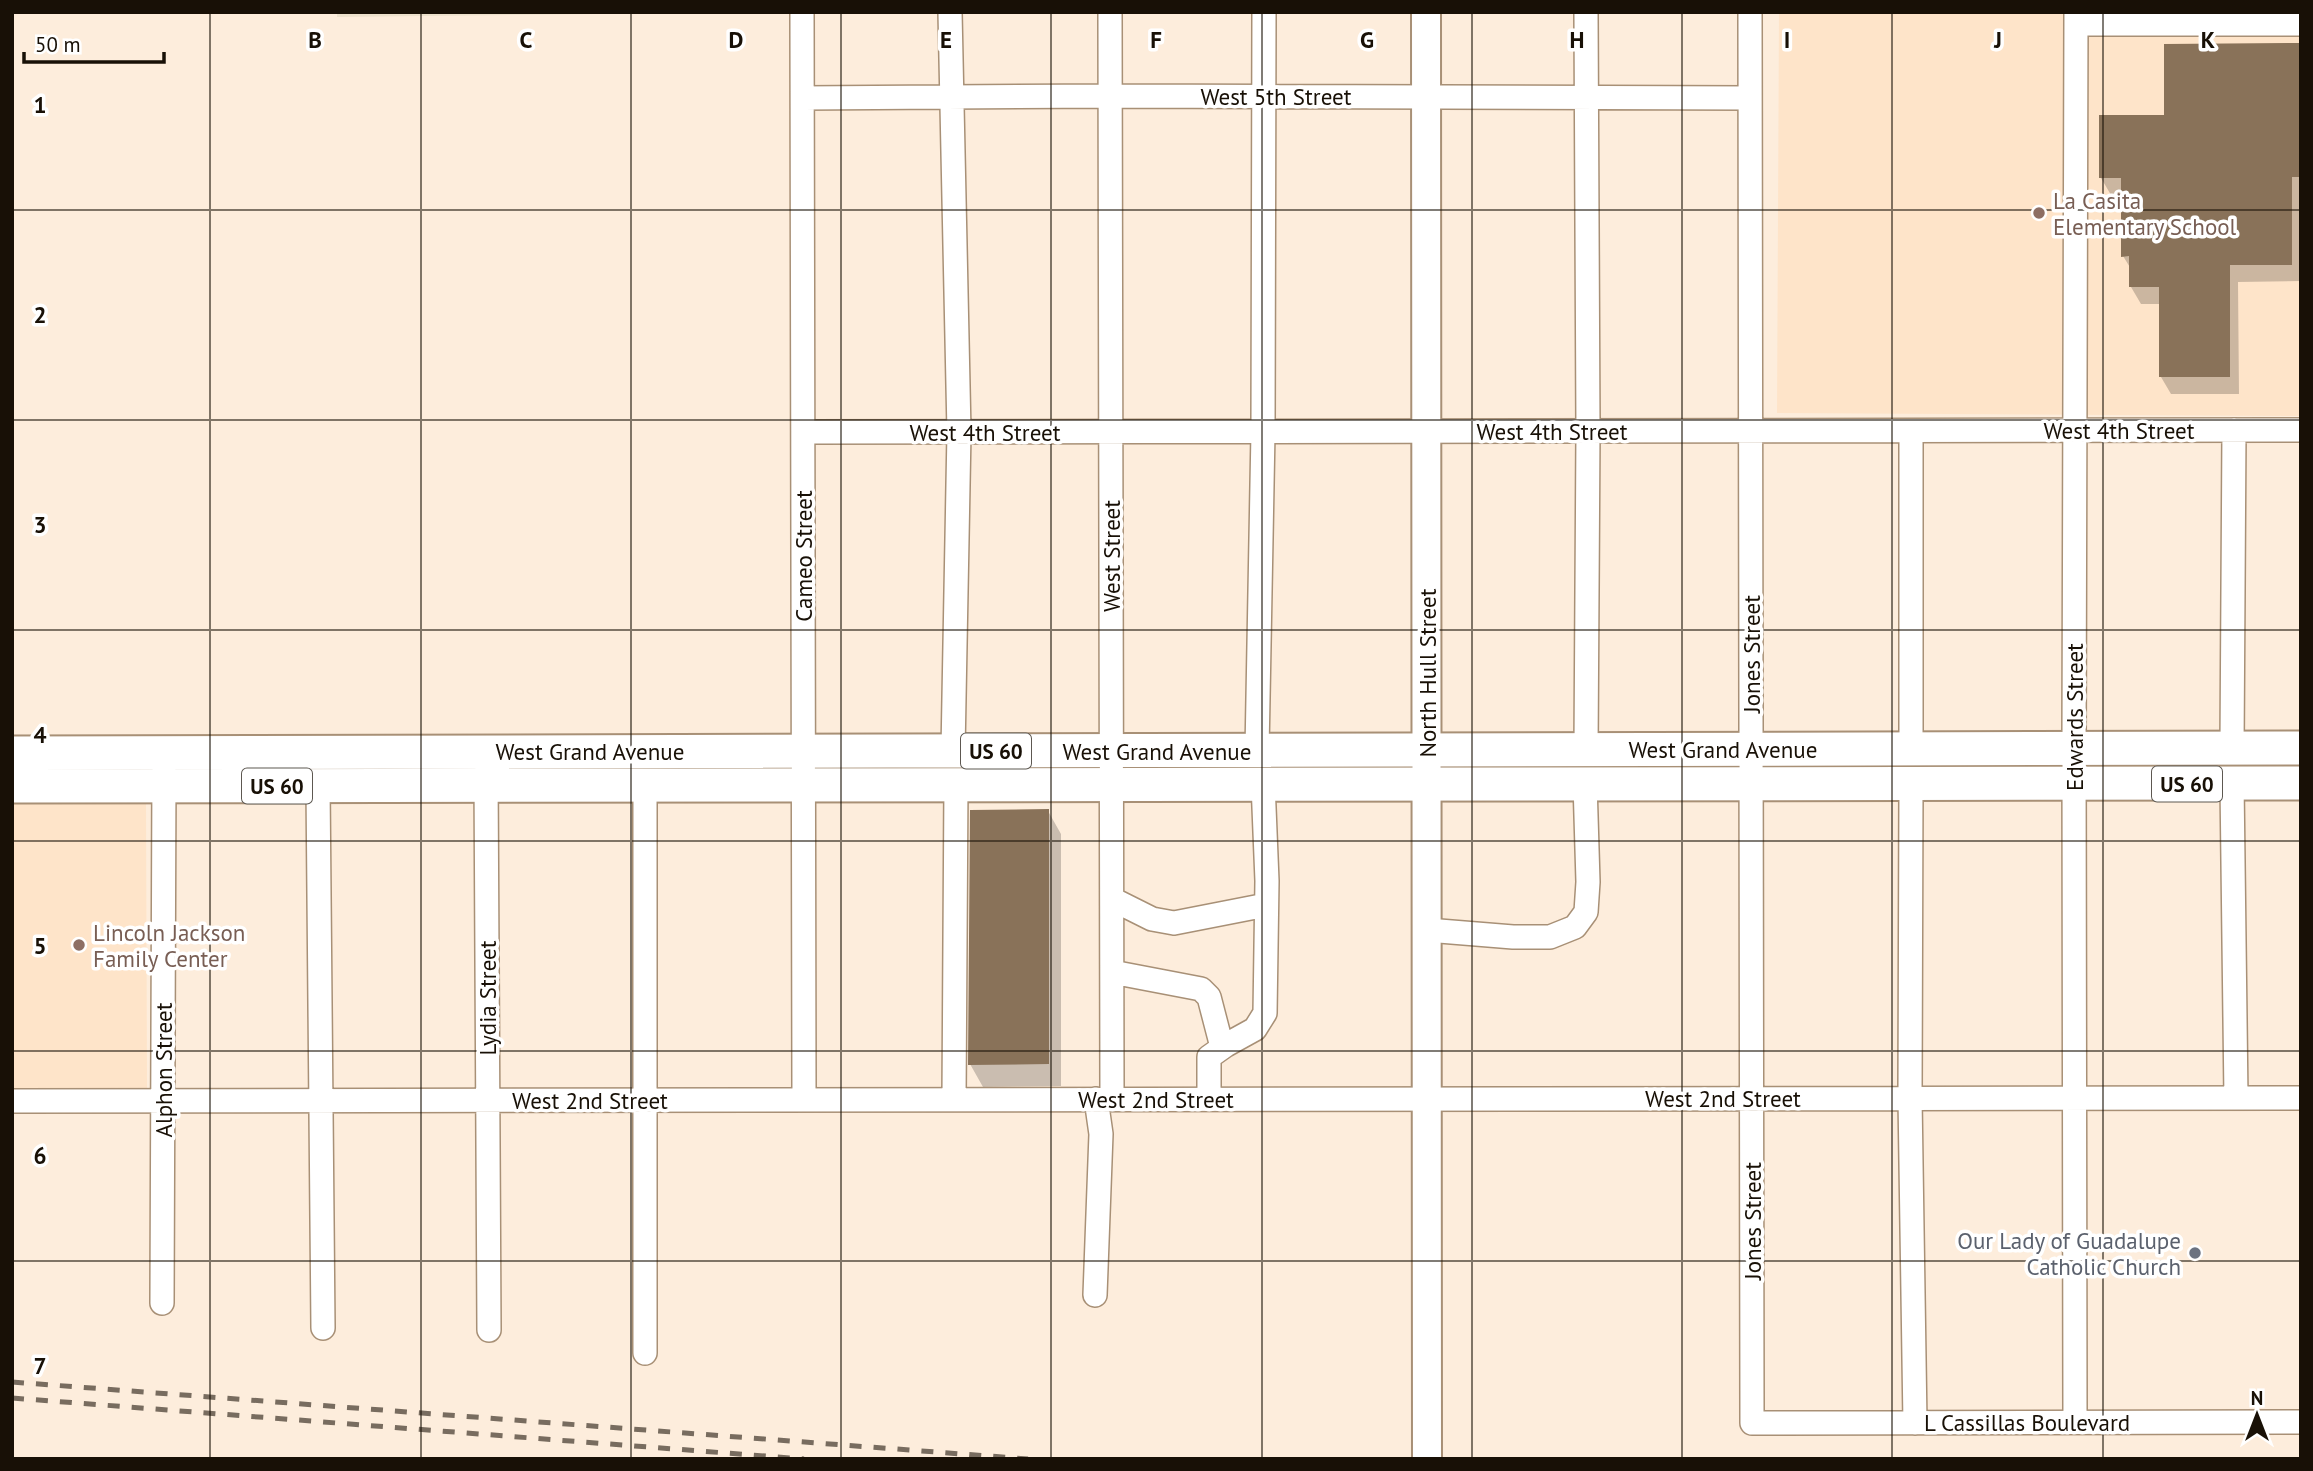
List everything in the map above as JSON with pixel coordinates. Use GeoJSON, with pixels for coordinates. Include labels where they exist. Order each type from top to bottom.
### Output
{"type":"FeatureCollection","features":[{"type":"Feature","properties":{"kind":"highway","name":"West Grand Avenue"},"geometry":{"type":"LineString","coordinates":[[1260,767],[1427,750],[2301,748]]}},
{"type":"Feature","properties":{"kind":"highway","name":"West Grand Avenue"},"geometry":{"type":"LineString","coordinates":[[12,753],[486,751],[804,768],[956,783],[1112,767]]}},
{"type":"Feature","properties":{"kind":"highway","name":"West Grand Avenue"},"geometry":{"type":"LineString","coordinates":[[12,786],[645,785],[953,751],[1112,767],[1260,767],[1427,783],[2301,782]]}},
{"type":"Feature","properties":{"kind":"main road","name":"North Hull Street"},"geometry":{"type":"LineString","coordinates":[[1426,12],[1427,1459]]}},
{"type":"Feature","properties":{"kind":"street","name":"Cameo Street"},"geometry":{"type":"LineString","coordinates":[[802,12],[804,1100]]}},
{"type":"Feature","properties":{"kind":"street"},"geometry":{"type":"LineString","coordinates":[[950,12],[959,432],[953,751]]}},
{"type":"Feature","properties":{"kind":"street","name":"West Street"},"geometry":{"type":"LineString","coordinates":[[1095,1295],[1101,1134],[1112,972],[1111,12]]}},
{"type":"Feature","properties":{"kind":"street"},"geometry":{"type":"LineString","coordinates":[[1209,1099],[1209,1057],[1255,1030],[1265,1013],[1266,905],[1260,767],[1264,12]]}},
{"type":"Feature","properties":{"kind":"street"},"geometry":{"type":"LineString","coordinates":[[1586,12],[1586,749]]}},
{"type":"Feature","properties":{"kind":"street","name":"Jones Street"},"geometry":{"type":"LineString","coordinates":[[1750,12],[1752,1423]]}},
{"type":"Feature","properties":{"kind":"street"},"geometry":{"type":"LineString","coordinates":[[2076,18],[2301,24]]}},
{"type":"Feature","properties":{"kind":"street","name":"Edwards Street"},"geometry":{"type":"LineString","coordinates":[[2075,1422],[2076,18]]}},
{"type":"Feature","properties":{"kind":"street","name":"West 5th Street"},"geometry":{"type":"LineString","coordinates":[[803,98],[1750,98]]}},
{"type":"Feature","properties":{"kind":"street"},"geometry":{"type":"LineString","coordinates":[[2232,748],[2234,430]]}},
{"type":"Feature","properties":{"kind":"street","name":"West 4th Street"},"geometry":{"type":"LineString","coordinates":[[803,432],[2301,430]]}},
{"type":"Feature","properties":{"kind":"street"},"geometry":{"type":"LineString","coordinates":[[1912,431],[1912,749]]}},
{"type":"Feature","properties":{"kind":"street","name":"Lydia Street"},"geometry":{"type":"LineString","coordinates":[[486,751],[489,1329]]}},
{"type":"Feature","properties":{"kind":"street","name":"Alphon Street"},"geometry":{"type":"LineString","coordinates":[[162,1303],[164,753]]}},
{"type":"Feature","properties":{"kind":"street"},"geometry":{"type":"LineString","coordinates":[[954,1099],[956,783]]}},
{"type":"Feature","properties":{"kind":"street"},"geometry":{"type":"LineString","coordinates":[[1427,930],[1513,937],[1550,937],[1575,927],[1586,912],[1588,882],[1585,783]]}},
{"type":"Feature","properties":{"kind":"street"},"geometry":{"type":"LineString","coordinates":[[2232,783],[2236,1098]]}},
{"type":"Feature","properties":{"kind":"street"},"geometry":{"type":"LineString","coordinates":[[1911,784],[1910,1098],[1914,1423]]}},
{"type":"Feature","properties":{"kind":"street"},"geometry":{"type":"LineString","coordinates":[[645,785],[645,1353]]}},
{"type":"Feature","properties":{"kind":"street"},"geometry":{"type":"LineString","coordinates":[[318,786],[323,1100],[323,1328]]}},
{"type":"Feature","properties":{"kind":"street"},"geometry":{"type":"LineString","coordinates":[[1112,899],[1152,919],[1174,923],[1266,905]]}},
{"type":"Feature","properties":{"kind":"street"},"geometry":{"type":"LineString","coordinates":[[1112,972],[1201,989],[1209,997],[1222,1048]]}},
{"type":"Feature","properties":{"kind":"street","name":"West 2nd Street"},"geometry":{"type":"LineString","coordinates":[[12,1101],[2301,1098]]}},
{"type":"Feature","properties":{"kind":"street","name":"L Cassillas Boulevard"},"geometry":{"type":"LineString","coordinates":[[1752,1423],[2301,1422]]}},
{"type":"Feature","properties":{"kind":"shaded area"},"geometry":{"type":"Polygon","coordinates":[[[337,12],[778,12],[337,17],[337,12]]]}},
{"type":"Feature","properties":{"kind":"shaded area","name":"La Casita Elementary School"},"geometry":{"type":"Polygon","coordinates":[[[1779,12],[2301,12],[2301,416],[1777,413],[1779,12]]]}},
{"type":"Feature","properties":{"kind":"shaded area","name":"Lincoln Jackson Family Center"},"geometry":{"type":"Polygon","coordinates":[[[12,802],[146,802],[147,1088],[12,1088],[12,802]]]}},
{"type":"Feature","properties":{"kind":"building"},"geometry":{"type":"Polygon","coordinates":[[[2301,43],[2301,177],[2292,177],[2292,265],[2230,265],[2230,377],[2159,377],[2159,287],[2129,287],[2129,256],[2121,257],[2121,178],[2099,178],[2099,115],[2164,115],[2164,44],[2301,43]]]}},
{"type":"Feature","properties":{"kind":"building"},"geometry":{"type":"Polygon","coordinates":[[[1049,809],[1049,1064],[968,1065],[970,810],[1049,809]]]}},
{"type":"Feature","properties":{"kind":"railway"},"geometry":{"type":"LineString","coordinates":[[12,1382],[1028,1459]]}},
{"type":"Feature","properties":{"kind":"railway"},"geometry":{"type":"LineString","coordinates":[[12,1398],[804,1459]]}},
{"type":"Feature","properties":{"kind":"place","name":"La Casita Elementary School"},"geometry":{"type":"Point","coordinates":[2039,213]}},
{"type":"Feature","properties":{"kind":"place","name":"Lincoln Jackson Family Center"},"geometry":{"type":"Point","coordinates":[79,945]}},
{"type":"Feature","properties":{"kind":"place","name":"Our Lady of Guadalupe Catholic Church"},"geometry":{"type":"Point","coordinates":[2195,1253]}}]}
